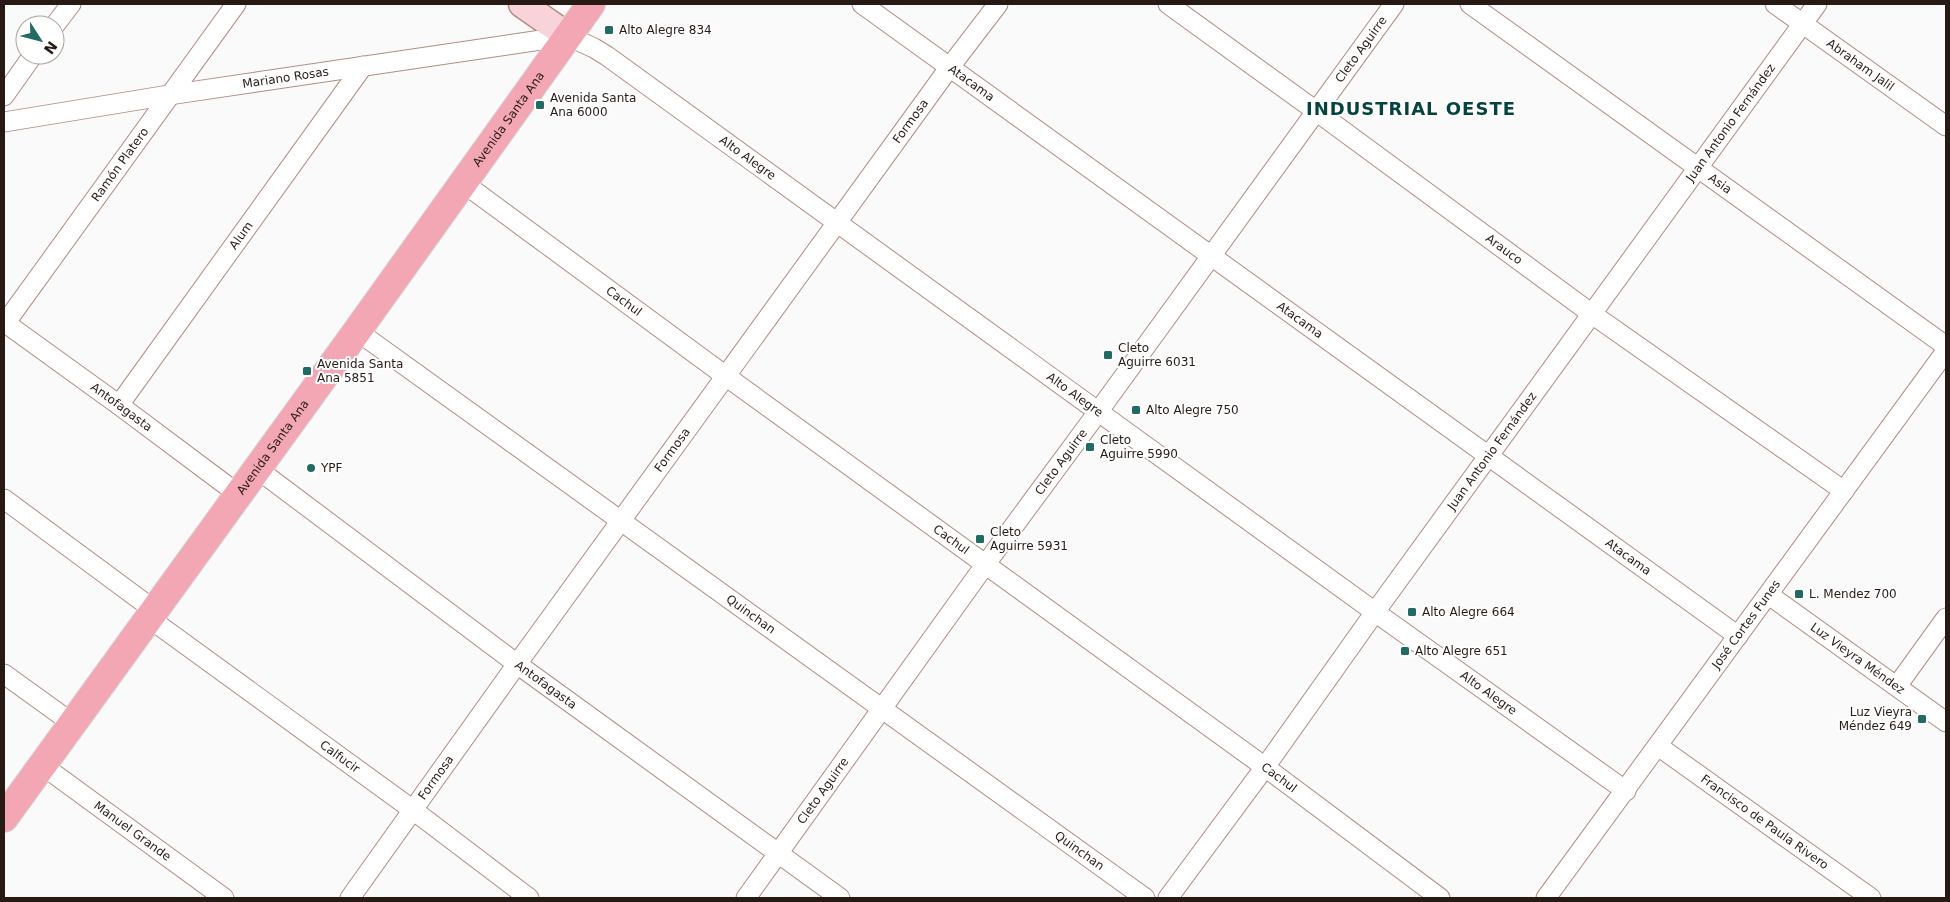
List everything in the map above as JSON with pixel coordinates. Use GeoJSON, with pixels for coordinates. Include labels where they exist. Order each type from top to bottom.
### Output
{"type":"FeatureCollection","features":[{"type":"Feature","properties":{"kind":"main road","name":"Alto Alegre"},"geometry":{"type":"LineString","coordinates":[[522,4],[568,36]]}},
{"type":"Feature","properties":{"kind":"main road","name":"Avenida Santa Ana"},"geometry":{"type":"LineString","coordinates":[[4,818],[591,4]]}},
{"type":"Feature","properties":{"kind":"street"},"geometry":{"type":"LineString","coordinates":[[63,15],[71,4]]}},
{"type":"Feature","properties":{"kind":"street","name":"Ramón Platero"},"geometry":{"type":"LineString","coordinates":[[4,324],[236,4]]}},
{"type":"Feature","properties":{"kind":"street","name":"Atacama"},"geometry":{"type":"LineString","coordinates":[[862,4],[1738,636]]}},
{"type":"Feature","properties":{"kind":"street","name":"Formosa"},"geometry":{"type":"LineString","coordinates":[[350,898],[517,664],[622,522],[949,68],[998,4]]}},
{"type":"Feature","properties":{"kind":"street","name":"Arauco"},"geometry":{"type":"LineString","coordinates":[[1168,4],[1592,314],[1844,491]]}},
{"type":"Feature","properties":{"kind":"street","name":"Cleto Aguirre"},"geometry":{"type":"LineString","coordinates":[[746,898],[881,708],[1394,4]]}},
{"type":"Feature","properties":{"kind":"street","name":"Asia"},"geometry":{"type":"LineString","coordinates":[[1470,4],[1492,10],[1698,168],[1946,346]]}},
{"type":"Feature","properties":{"kind":"street","name":"Abraham Jalil"},"geometry":{"type":"LineString","coordinates":[[1775,4],[1946,126]]}},
{"type":"Feature","properties":{"kind":"street","name":"Juan Antonio Fernández"},"geometry":{"type":"LineString","coordinates":[[1168,898],[1265,767],[1374,612],[1817,4]]}},
{"type":"Feature","properties":{"kind":"street","name":"Mariano Rosas"},"geometry":{"type":"LineString","coordinates":[[4,122],[169,95],[568,36]]}},
{"type":"Feature","properties":{"kind":"street","name":"Alto Alegre"},"geometry":{"type":"LineString","coordinates":[[568,36],[607,56],[1374,612],[1626,790]]}},
{"type":"Feature","properties":{"kind":"street"},"geometry":{"type":"LineString","coordinates":[[4,96],[27,65]]}},
{"type":"Feature","properties":{"kind":"street","name":"Alum"},"geometry":{"type":"LineString","coordinates":[[119,406],[363,66]]}},
{"type":"Feature","properties":{"kind":"street","name":"Cachul"},"geometry":{"type":"LineString","coordinates":[[462,182],[985,565],[1265,767],[1440,898]]}},
{"type":"Feature","properties":{"kind":"street","name":"Antofagasta"},"geometry":{"type":"LineString","coordinates":[[4,324],[238,494]]}},
{"type":"Feature","properties":{"kind":"street","name":"Quinchan"},"geometry":{"type":"LineString","coordinates":[[357,330],[1145,898]]}},
{"type":"Feature","properties":{"kind":"street","name":"José Cortes Funes"},"geometry":{"type":"LineString","coordinates":[[1546,898],[1946,351]]}},
{"type":"Feature","properties":{"kind":"street","name":"Antofagasta"},"geometry":{"type":"LineString","coordinates":[[256,468],[517,664],[840,898]]}},
{"type":"Feature","properties":{"kind":"street","name":"Calfucir"},"geometry":{"type":"LineString","coordinates":[[4,499],[152,614],[529,898]]}},
{"type":"Feature","properties":{"kind":"street","name":"Luz Vieyra Méndez"},"geometry":{"type":"LineString","coordinates":[[1769,595],[1946,722]]}},
{"type":"Feature","properties":{"kind":"street"},"geometry":{"type":"LineString","coordinates":[[1896,686],[1946,618]]}},
{"type":"Feature","properties":{"kind":"street"},"geometry":{"type":"LineString","coordinates":[[4,674],[72,723]]}},
{"type":"Feature","properties":{"kind":"street","name":"Francisco de Paula Rivero"},"geometry":{"type":"LineString","coordinates":[[1658,746],[1871,898]]}},
{"type":"Feature","properties":{"kind":"street","name":"Manuel Grande"},"geometry":{"type":"LineString","coordinates":[[42,765],[224,898]]}},
{"type":"Feature","properties":{"kind":"place","name":"Alto Alegre 834"},"geometry":{"type":"Point","coordinates":[609,30]}},
{"type":"Feature","properties":{"kind":"place","name":"Avenida Santa Ana 6000"},"geometry":{"type":"Point","coordinates":[540,105]}},
{"type":"Feature","properties":{"kind":"place","name":"Cleto Aguirre 6031"},"geometry":{"type":"Point","coordinates":[1108,355]}},
{"type":"Feature","properties":{"kind":"place","name":"Avenida Santa Ana 5851"},"geometry":{"type":"Point","coordinates":[307,371]}},
{"type":"Feature","properties":{"kind":"place","name":"Alto Alegre 750"},"geometry":{"type":"Point","coordinates":[1136,410]}},
{"type":"Feature","properties":{"kind":"place","name":"Cleto Aguirre 5990"},"geometry":{"type":"Point","coordinates":[1090,447]}},
{"type":"Feature","properties":{"kind":"place","name":"YPF"},"geometry":{"type":"Point","coordinates":[311,468]}},
{"type":"Feature","properties":{"kind":"place","name":"Cleto Aguirre 5931"},"geometry":{"type":"Point","coordinates":[980,539]}},
{"type":"Feature","properties":{"kind":"place","name":"L. Mendez 700"},"geometry":{"type":"Point","coordinates":[1799,594]}},
{"type":"Feature","properties":{"kind":"place","name":"Alto Alegre 664"},"geometry":{"type":"Point","coordinates":[1412,612]}},
{"type":"Feature","properties":{"kind":"place","name":"Alto Alegre 651"},"geometry":{"type":"Point","coordinates":[1405,651]}},
{"type":"Feature","properties":{"kind":"place","name":"Luz Vieyra Méndez 649"},"geometry":{"type":"Point","coordinates":[1922,719]}},
{"type":"Feature","properties":{"kind":"district","name":"INDUSTRIAL OESTE"},"geometry":{"type":"Point","coordinates":[1411,109]}}]}
